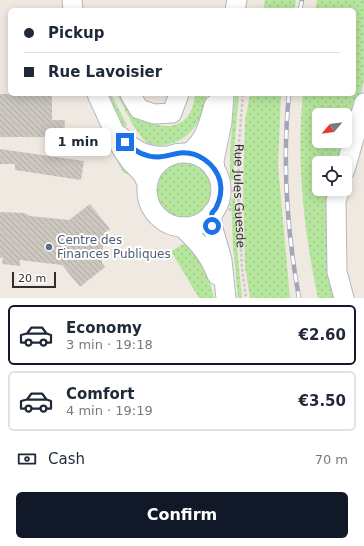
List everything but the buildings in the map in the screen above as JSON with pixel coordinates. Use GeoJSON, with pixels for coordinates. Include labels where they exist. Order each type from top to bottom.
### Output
{"type":"FeatureCollection","features":[{"type":"Feature","properties":{"kind":"street"},"geometry":{"type":"LineString","coordinates":[[97,96],[122,149],[131,162],[142,173],[148,183]]}},
{"type":"Feature","properties":{"kind":"street"},"geometry":{"type":"LineString","coordinates":[[131,96],[139,110],[154,114],[172,113],[178,96]]}},
{"type":"Feature","properties":{"kind":"street"},"geometry":{"type":"LineString","coordinates":[[189,153],[198,145],[206,133],[216,96]]}},
{"type":"Feature","properties":{"kind":"street","name":"Rue Jules Guesde"},"geometry":{"type":"LineString","coordinates":[[221,170],[214,161],[222,122],[224,96]]}},
{"type":"Feature","properties":{"kind":"street"},"geometry":{"type":"LineString","coordinates":[[349,156],[364,103]]}},
{"type":"Feature","properties":{"kind":"street"},"geometry":{"type":"LineString","coordinates":[[113,128],[125,142],[135,150],[153,156],[168,156],[178,153],[189,153],[206,160],[221,170],[220,181],[229,192],[218,204],[221,214],[199,224],[182,227],[170,224],[155,213],[147,196],[148,183],[154,168],[168,156]]}},
{"type":"Feature","properties":{"kind":"street"},"geometry":{"type":"LineString","coordinates":[[338,196],[336,201],[337,272],[344,298]]}},
{"type":"Feature","properties":{"kind":"street","name":"Rue Jules Guesde"},"geometry":{"type":"LineString","coordinates":[[221,214],[212,226],[222,260],[226,298]]}},
{"type":"Feature","properties":{"kind":"street","name":"Rue Jules Guesde"},"geometry":{"type":"LineString","coordinates":[[182,227],[200,244],[207,254],[226,298]]}},
{"type":"Feature","properties":{"kind":"path","name":"Rue Jules Guesde"},"geometry":{"type":"LineString","coordinates":[[243,96],[239,143],[229,192],[246,298]]}},
{"type":"Feature","properties":{"kind":"path"},"geometry":{"type":"LineString","coordinates":[[221,170],[229,192],[221,214]]}},
{"type":"Feature","properties":{"kind":"green space"},"geometry":{"type":"Polygon","coordinates":[[[265,0],[296,0],[294,8],[263,8],[265,0]]]}},
{"type":"Feature","properties":{"kind":"green space"},"geometry":{"type":"Polygon","coordinates":[[[317,0],[364,0],[364,81],[352,126],[352,108],[312,108],[312,148],[346,148],[344,156],[312,156],[312,196],[335,196],[339,298],[318,298],[305,222],[300,145],[303,96],[356,96],[356,8],[315,8],[317,0]]]}},
{"type":"Feature","properties":{"kind":"green space"},"geometry":{"type":"Polygon","coordinates":[[[107,96],[112,96],[127,125],[124,127],[107,96]]]}},
{"type":"Feature","properties":{"kind":"green space"},"geometry":{"type":"Polygon","coordinates":[[[118,96],[122,96],[135,115],[138,117],[159,125],[167,126],[175,125],[186,118],[191,111],[195,96],[206,96],[200,118],[191,132],[185,137],[167,145],[153,145],[148,143],[139,134],[118,96]]]}},
{"type":"Feature","properties":{"kind":"green space"},"geometry":{"type":"Polygon","coordinates":[[[235,96],[239,96],[234,151],[234,179],[230,180],[230,150],[235,96]]]}},
{"type":"Feature","properties":{"kind":"green space"},"geometry":{"type":"Polygon","coordinates":[[[250,96],[281,96],[278,166],[290,298],[250,298],[245,267],[243,188],[245,121],[250,96]]]}},
{"type":"Feature","properties":{"kind":"green space"},"geometry":{"type":"Polygon","coordinates":[[[98,128],[103,128],[133,171],[127,174],[123,172],[98,128]]]}},
{"type":"Feature","properties":{"kind":"green space"},"geometry":{"type":"Polygon","coordinates":[[[179,163],[189,163],[199,167],[207,175],[211,185],[211,195],[207,205],[199,213],[189,217],[179,217],[169,213],[161,205],[157,195],[157,185],[161,175],[169,167],[179,163]]]}},
{"type":"Feature","properties":{"kind":"green space"},"geometry":{"type":"Polygon","coordinates":[[[235,198],[237,246],[242,298],[238,298],[233,246],[231,199],[235,198]]]}},
{"type":"Feature","properties":{"kind":"green space"},"geometry":{"type":"Polygon","coordinates":[[[189,241],[207,270],[214,298],[199,298],[171,251],[189,241]]]}},
{"type":"Feature","properties":{"kind":"railway"},"geometry":{"type":"LineString","coordinates":[[300,8],[302,0]]}},
{"type":"Feature","properties":{"kind":"railway"},"geometry":{"type":"LineString","coordinates":[[289,96],[286,145],[287,196],[291,247],[299,298]]}},
{"type":"Feature","properties":{"kind":"place","name":"Centre des Finances Publiques"},"geometry":{"type":"Point","coordinates":[49,247]}},
{"type":"Feature","properties":{"kind":"route"},"geometry":{"type":"LineString","coordinates":[[125,142],[135,150],[148,155],[158,157],[178,153],[189,153],[206,160],[218,175],[220,181],[220,198],[216,209],[212,213],[212,226]]}}]}
